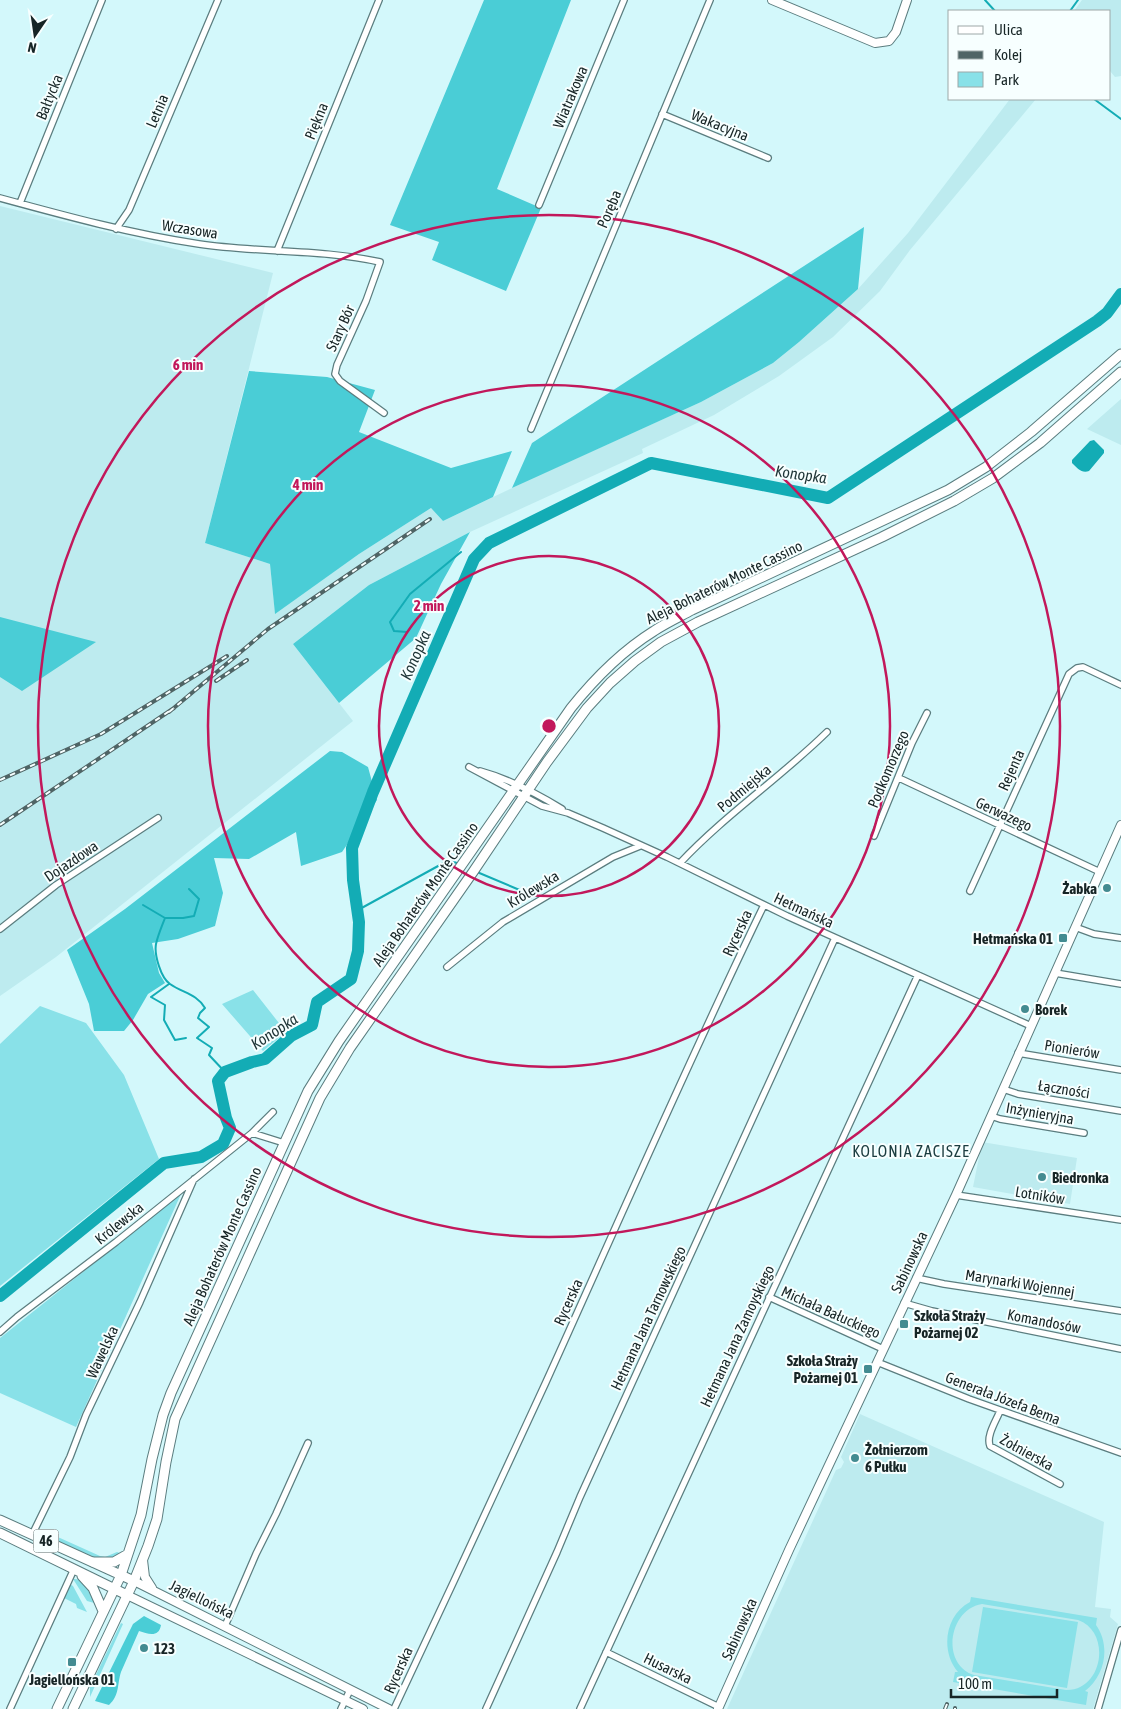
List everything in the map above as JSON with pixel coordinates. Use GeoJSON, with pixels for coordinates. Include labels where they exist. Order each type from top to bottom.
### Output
{"type":"FeatureCollection","features":[{"type":"Feature","properties":{"kind":"main road","name":"Aleja Bohaterów Monte Cassino"},"geometry":{"type":"LineString","coordinates":[[57,1709],[121,1575],[141,1516],[158,1432],[171,1393],[308,1091],[339,1041],[588,686],[626,651],[654,630],[692,610],[948,490],[986,467],[1031,432],[1121,354]]}},
{"type":"Feature","properties":{"kind":"main road","name":"Aleja Bohaterów Monte Cassino"},"geometry":{"type":"LineString","coordinates":[[73,1709],[143,1560],[156,1519],[175,1419],[316,1105],[350,1048],[587,708],[610,683],[662,642],[698,622],[882,537],[954,501],[993,478],[1040,443],[1121,372]]}},
{"type":"Feature","properties":{"kind":"main road","name":"Jagiellońska"},"geometry":{"type":"LineString","coordinates":[[0,1520],[134,1581]]}},
{"type":"Feature","properties":{"kind":"main road","name":"Jagiellońska"},"geometry":{"type":"LineString","coordinates":[[0,1533],[127,1595]]}},
{"type":"Feature","properties":{"kind":"main road"},"geometry":{"type":"LineString","coordinates":[[93,1562],[114,1562],[128,1554]]}},
{"type":"Feature","properties":{"kind":"main road"},"geometry":{"type":"LineString","coordinates":[[74,1569],[94,1588],[103,1611]]}},
{"type":"Feature","properties":{"kind":"street","name":"Bałtycka"},"geometry":{"type":"LineString","coordinates":[[20,203],[102,0]]}},
{"type":"Feature","properties":{"kind":"street","name":"Letnia"},"geometry":{"type":"LineString","coordinates":[[116,229],[129,210],[218,0]]}},
{"type":"Feature","properties":{"kind":"street","name":"Piękna"},"geometry":{"type":"LineString","coordinates":[[277,251],[379,0]]}},
{"type":"Feature","properties":{"kind":"street","name":"Wiatrakowa"},"geometry":{"type":"LineString","coordinates":[[538,205],[624,0]]}},
{"type":"Feature","properties":{"kind":"street","name":"Poręba"},"geometry":{"type":"LineString","coordinates":[[531,428],[710,0]]}},
{"type":"Feature","properties":{"kind":"street"},"geometry":{"type":"LineString","coordinates":[[772,0],[875,43],[889,41],[896,32],[907,0]]}},
{"type":"Feature","properties":{"kind":"street","name":"Wakacyjna"},"geometry":{"type":"LineString","coordinates":[[662,114],[768,158]]}},
{"type":"Feature","properties":{"kind":"street","name":"Wczasowa"},"geometry":{"type":"LineString","coordinates":[[0,198],[116,229],[200,244],[354,257],[380,262]]}},
{"type":"Feature","properties":{"kind":"street","name":"Stary Bór"},"geometry":{"type":"LineString","coordinates":[[380,262],[366,301],[337,365],[335,374],[340,381],[384,413]]}},
{"type":"Feature","properties":{"kind":"street","name":"Rejenta"},"geometry":{"type":"LineString","coordinates":[[970,891],[1069,674],[1077,668],[1083,667],[1121,686]]}},
{"type":"Feature","properties":{"kind":"street","name":"Podkomorzego"},"geometry":{"type":"LineString","coordinates":[[874,836],[912,743],[927,713]]}},
{"type":"Feature","properties":{"kind":"street","name":"Podmiejska"},"geometry":{"type":"LineString","coordinates":[[680,863],[740,806],[827,732]]}},
{"type":"Feature","properties":{"kind":"street","name":"Hetmańska"},"geometry":{"type":"LineString","coordinates":[[516,788],[500,777],[469,767],[526,793],[542,806],[568,813],[680,863],[764,905],[1031,1026]]}},
{"type":"Feature","properties":{"kind":"street","name":"Gerwazego"},"geometry":{"type":"LineString","coordinates":[[899,778],[1100,872]]}},
{"type":"Feature","properties":{"kind":"street","name":"Dojazdowa"},"geometry":{"type":"LineString","coordinates":[[0,929],[56,884],[158,818]]}},
{"type":"Feature","properties":{"kind":"street","name":"Sabinowska"},"geometry":{"type":"LineString","coordinates":[[719,1708],[789,1550],[956,1195],[1120,829]]}},
{"type":"Feature","properties":{"kind":"street","name":"Królewska"},"geometry":{"type":"LineString","coordinates":[[448,967],[503,922],[614,856],[640,846]]}},
{"type":"Feature","properties":{"kind":"street","name":"Rycerska"},"geometry":{"type":"LineString","coordinates":[[394,1709],[485,1516],[682,1078],[764,905]]}},
{"type":"Feature","properties":{"kind":"street"},"geometry":{"type":"LineString","coordinates":[[1076,927],[1094,934],[1121,938]]}},
{"type":"Feature","properties":{"kind":"street","name":"Hetmana Jana Tarnowskiego"},"geometry":{"type":"LineString","coordinates":[[486,1709],[580,1497],[836,938]]}},
{"type":"Feature","properties":{"kind":"street"},"geometry":{"type":"LineString","coordinates":[[1055,973],[1121,984]]}},
{"type":"Feature","properties":{"kind":"street","name":"Hetmana Jana Zamoyskiego"},"geometry":{"type":"LineString","coordinates":[[580,1709],[918,975]]}},
{"type":"Feature","properties":{"kind":"street","name":"Pionierów"},"geometry":{"type":"LineString","coordinates":[[1018,1053],[1121,1070]]}},
{"type":"Feature","properties":{"kind":"street","name":"Łączności"},"geometry":{"type":"LineString","coordinates":[[1003,1090],[1121,1111]]}},
{"type":"Feature","properties":{"kind":"street","name":"Królewska"},"geometry":{"type":"LineString","coordinates":[[0,1332],[116,1242],[252,1132],[273,1112]]}},
{"type":"Feature","properties":{"kind":"street","name":"Inżynieryjna"},"geometry":{"type":"LineString","coordinates":[[991,1116],[1084,1133]]}},
{"type":"Feature","properties":{"kind":"street"},"geometry":{"type":"LineString","coordinates":[[252,1132],[284,1143]]}},
{"type":"Feature","properties":{"kind":"street","name":"Wawelska"},"geometry":{"type":"LineString","coordinates":[[32,1535],[70,1457],[86,1415],[140,1302],[194,1179]]}},
{"type":"Feature","properties":{"kind":"street","name":"Lotników"},"geometry":{"type":"LineString","coordinates":[[956,1195],[1121,1220]]}},
{"type":"Feature","properties":{"kind":"street","name":"Marynarki Wojennej"},"geometry":{"type":"LineString","coordinates":[[916,1278],[1121,1311]]}},
{"type":"Feature","properties":{"kind":"street","name":"Michała Bałuckiego"},"geometry":{"type":"LineString","coordinates":[[769,1297],[883,1349]]}},
{"type":"Feature","properties":{"kind":"street","name":"Komandosów"},"geometry":{"type":"LineString","coordinates":[[904,1303],[932,1311],[1121,1349]]}},
{"type":"Feature","properties":{"kind":"street","name":"Generała Józefa Bema"},"geometry":{"type":"LineString","coordinates":[[877,1362],[1000,1411],[1121,1453]]}},
{"type":"Feature","properties":{"kind":"street","name":"Żołnierska"},"geometry":{"type":"LineString","coordinates":[[1000,1411],[989,1437],[988,1442],[990,1446],[1060,1484]]}},
{"type":"Feature","properties":{"kind":"street"},"geometry":{"type":"LineString","coordinates":[[225,1626],[256,1554],[308,1443]]}},
{"type":"Feature","properties":{"kind":"street"},"geometry":{"type":"LineString","coordinates":[[143,1560],[148,1585],[155,1591]]}},
{"type":"Feature","properties":{"kind":"street"},"geometry":{"type":"LineString","coordinates":[[10,1709],[74,1569]]}},
{"type":"Feature","properties":{"kind":"street","name":"Jagiellońska"},"geometry":{"type":"LineString","coordinates":[[134,1581],[389,1709]]}},
{"type":"Feature","properties":{"kind":"street","name":"Jagiellońska"},"geometry":{"type":"LineString","coordinates":[[127,1595],[363,1709]]}},
{"type":"Feature","properties":{"kind":"street"},"geometry":{"type":"LineString","coordinates":[[1098,1709],[1121,1630]]}},
{"type":"Feature","properties":{"kind":"street","name":"Husarska"},"geometry":{"type":"LineString","coordinates":[[606,1652],[719,1708]]}},
{"type":"Feature","properties":{"kind":"street"},"geometry":{"type":"LineString","coordinates":[[341,1709],[350,1690]]}},
{"type":"Feature","properties":{"kind":"shaded area"},"geometry":{"type":"Polygon","coordinates":[[[484,0],[571,0],[497,189],[541,208],[506,291],[432,260],[439,242],[390,225],[484,0]]]}},
{"type":"Feature","properties":{"kind":"shaded area"},"geometry":{"type":"Polygon","coordinates":[[[1082,0],[1121,0],[1121,76],[1115,77],[1111,72],[1111,10],[1075,10],[1082,0]]]}},
{"type":"Feature","properties":{"kind":"shaded area"},"geometry":{"type":"Polygon","coordinates":[[[1009,100],[1035,100],[910,250],[880,291],[833,337],[779,376],[714,415],[642,449],[643,453],[470,532],[369,585],[293,644],[353,721],[56,957],[0,996],[0,206],[273,273],[205,543],[270,564],[275,613],[359,554],[431,508],[443,521],[701,402],[773,363],[858,289],[908,233],[1009,100]]]}},
{"type":"Feature","properties":{"kind":"shaded area"},"geometry":{"type":"Polygon","coordinates":[[[864,227],[858,289],[773,363],[701,402],[512,488],[532,443],[864,227]]]}},
{"type":"Feature","properties":{"kind":"shaded area"},"geometry":{"type":"Polygon","coordinates":[[[249,371],[327,377],[375,390],[359,432],[451,468],[512,451],[493,497],[443,521],[431,508],[359,554],[275,614],[270,564],[205,543],[249,371]]]}},
{"type":"Feature","properties":{"kind":"shaded area"},"geometry":{"type":"Polygon","coordinates":[[[1121,399],[1121,445],[1087,429],[1121,399]]]}},
{"type":"Feature","properties":{"kind":"shaded area"},"geometry":{"type":"Polygon","coordinates":[[[1094,440],[1104,450],[1104,453],[1089,471],[1082,471],[1072,463],[1072,460],[1090,441],[1094,440]]]}},
{"type":"Feature","properties":{"kind":"shaded area"},"geometry":{"type":"Polygon","coordinates":[[[470,532],[441,584],[416,638],[339,703],[293,644],[369,585],[470,532]]]}},
{"type":"Feature","properties":{"kind":"shaded area"},"geometry":{"type":"Polygon","coordinates":[[[0,617],[96,642],[22,691],[0,677],[0,617]]]}},
{"type":"Feature","properties":{"kind":"shaded area"},"geometry":{"type":"Polygon","coordinates":[[[330,751],[342,752],[368,767],[377,800],[342,852],[301,866],[296,832],[249,859],[214,858],[223,893],[215,926],[178,939],[152,943],[159,973],[165,983],[148,994],[133,1020],[124,1031],[94,1031],[89,1004],[67,950],[125,909],[330,751]]]}},
{"type":"Feature","properties":{"kind":"shaded area"},"geometry":{"type":"Polygon","coordinates":[[[982,1142],[1077,1158],[1070,1204],[973,1187],[982,1142]]]}},
{"type":"Feature","properties":{"kind":"shaded area"},"geometry":{"type":"Polygon","coordinates":[[[860,1414],[1104,1522],[1095,1607],[1111,1609],[1110,1617],[1118,1624],[1093,1709],[727,1709],[836,1470],[841,1468],[844,1462],[841,1457],[860,1414]]]}},
{"type":"Feature","properties":{"kind":"shaded area"},"geometry":{"type":"Polygon","coordinates":[[[144,1616],[161,1625],[160,1629],[153,1634],[139,1631],[121,1672],[117,1693],[113,1701],[109,1705],[95,1701],[133,1624],[144,1616]]]}},
{"type":"Feature","properties":{"kind":"green space"},"geometry":{"type":"Polygon","coordinates":[[[253,990],[286,1032],[263,1051],[222,1004],[253,990]]]}},
{"type":"Feature","properties":{"kind":"green space"},"geometry":{"type":"Polygon","coordinates":[[[40,1006],[86,1023],[124,1075],[159,1159],[0,1286],[0,1044],[40,1006]]]}},
{"type":"Feature","properties":{"kind":"green space"},"geometry":{"type":"Polygon","coordinates":[[[181,1194],[76,1427],[0,1393],[0,1338],[181,1194]]]}},
{"type":"Feature","properties":{"kind":"green space"},"geometry":{"type":"Polygon","coordinates":[[[40,1529],[100,1556],[105,1557],[117,1552],[120,1553],[112,1559],[99,1559],[40,1534],[40,1529]]]}},
{"type":"Feature","properties":{"kind":"green space"},"geometry":{"type":"Polygon","coordinates":[[[73,1579],[78,1579],[86,1584],[98,1604],[87,1601],[73,1579]]]}},
{"type":"Feature","properties":{"kind":"green space"},"geometry":{"type":"Polygon","coordinates":[[[70,1584],[73,1586],[87,1612],[77,1608],[76,1604],[64,1598],[70,1584]]]}},
{"type":"Feature","properties":{"kind":"green space"},"geometry":{"type":"Polygon","coordinates":[[[971,1597],[1097,1618],[1096,1625],[1101,1633],[1104,1660],[1097,1677],[1085,1691],[1088,1692],[1086,1705],[953,1682],[955,1672],[958,1672],[952,1663],[947,1644],[950,1624],[955,1615],[970,1602],[971,1597]],[[982,1604],[971,1608],[962,1616],[956,1626],[953,1637],[953,1649],[956,1660],[963,1669],[974,1675],[1066,1690],[1079,1688],[1088,1681],[1095,1671],[1099,1660],[1099,1648],[1096,1636],[1089,1626],[1078,1620],[982,1604]]]}},
{"type":"Feature","properties":{"kind":"green space"},"geometry":{"type":"Polygon","coordinates":[[[983,1607],[1078,1622],[1067,1688],[972,1672],[983,1607]]]}},
{"type":"Feature","properties":{"kind":"green space"},"geometry":{"type":"Polygon","coordinates":[[[121,1623],[123,1624],[90,1697],[90,1687],[121,1623]]]}},
{"type":"Feature","properties":{"kind":"waterway"},"geometry":{"type":"LineString","coordinates":[[985,0],[994,10]]}},
{"type":"Feature","properties":{"kind":"waterway"},"geometry":{"type":"LineString","coordinates":[[1071,10],[1078,0]]}},
{"type":"Feature","properties":{"kind":"waterway"},"geometry":{"type":"LineString","coordinates":[[1095,100],[1121,119]]}},
{"type":"Feature","properties":{"kind":"waterway","name":"Konopka"},"geometry":{"type":"LineString","coordinates":[[0,1296],[164,1163],[201,1157],[223,1144],[230,1128],[218,1081],[225,1072],[265,1059],[291,1036],[312,1025],[317,1002],[351,979],[358,951],[359,922],[353,880],[352,848],[373,792],[474,559],[489,543],[651,463],[828,498],[1097,321],[1107,313],[1121,294]]}},
{"type":"Feature","properties":{"kind":"waterway"},"geometry":{"type":"LineString","coordinates":[[407,632],[394,631],[390,622],[410,594],[461,552]]}},
{"type":"Feature","properties":{"kind":"waterway"},"geometry":{"type":"LineString","coordinates":[[358,910],[449,860],[459,864]]}},
{"type":"Feature","properties":{"kind":"waterway"},"geometry":{"type":"LineString","coordinates":[[477,872],[522,891],[531,898]]}},
{"type":"Feature","properties":{"kind":"waterway"},"geometry":{"type":"LineString","coordinates":[[189,889],[199,899],[194,916],[165,918],[156,944],[157,960],[161,972],[170,984],[202,1003],[205,1008],[198,1018],[209,1027],[197,1038],[212,1048],[209,1055],[225,1072]]}},
{"type":"Feature","properties":{"kind":"waterway"},"geometry":{"type":"LineString","coordinates":[[143,905],[165,918]]}},
{"type":"Feature","properties":{"kind":"waterway"},"geometry":{"type":"LineString","coordinates":[[169,984],[151,997],[165,1005],[164,1020],[175,1040],[186,1038]]}},
{"type":"Feature","properties":{"kind":"railway"},"geometry":{"type":"LineString","coordinates":[[169,712],[268,629],[430,519]]}},
{"type":"Feature","properties":{"kind":"railway"},"geometry":{"type":"LineString","coordinates":[[0,780],[101,734],[227,656]]}},
{"type":"Feature","properties":{"kind":"railway"},"geometry":{"type":"LineString","coordinates":[[216,681],[247,660]]}},
{"type":"Feature","properties":{"kind":"railway"},"geometry":{"type":"LineString","coordinates":[[0,825],[174,708]]}},
{"type":"Feature","properties":{"kind":"railway"},"geometry":{"type":"LineString","coordinates":[[945,1709],[947,1704]]}},
{"type":"Feature","properties":{"kind":"place","name":"Żabka"},"geometry":{"type":"Point","coordinates":[1107,888]}},
{"type":"Feature","properties":{"kind":"place","name":"Hetmańska 01"},"geometry":{"type":"Point","coordinates":[1063,938]}},
{"type":"Feature","properties":{"kind":"place","name":"Borek"},"geometry":{"type":"Point","coordinates":[1025,1009]}},
{"type":"Feature","properties":{"kind":"place","name":"Biedronka"},"geometry":{"type":"Point","coordinates":[1042,1177]}},
{"type":"Feature","properties":{"kind":"place","name":"Szkoła Straży Pożarnej 02"},"geometry":{"type":"Point","coordinates":[904,1324]}},
{"type":"Feature","properties":{"kind":"place","name":"Szkoła Straży Pożarnej 01"},"geometry":{"type":"Point","coordinates":[868,1369]}},
{"type":"Feature","properties":{"kind":"place","name":"Żołnierzom 6 Pułku"},"geometry":{"type":"Point","coordinates":[855,1458]}},
{"type":"Feature","properties":{"kind":"place","name":"123"},"geometry":{"type":"Point","coordinates":[144,1648]}},
{"type":"Feature","properties":{"kind":"place","name":"Jagiellońska 01"},"geometry":{"type":"Point","coordinates":[72,1662]}},
{"type":"Feature","properties":{"kind":"district","name":"KOLONIA ZACISZE"},"geometry":{"type":"Point","coordinates":[911,1151]}}]}
